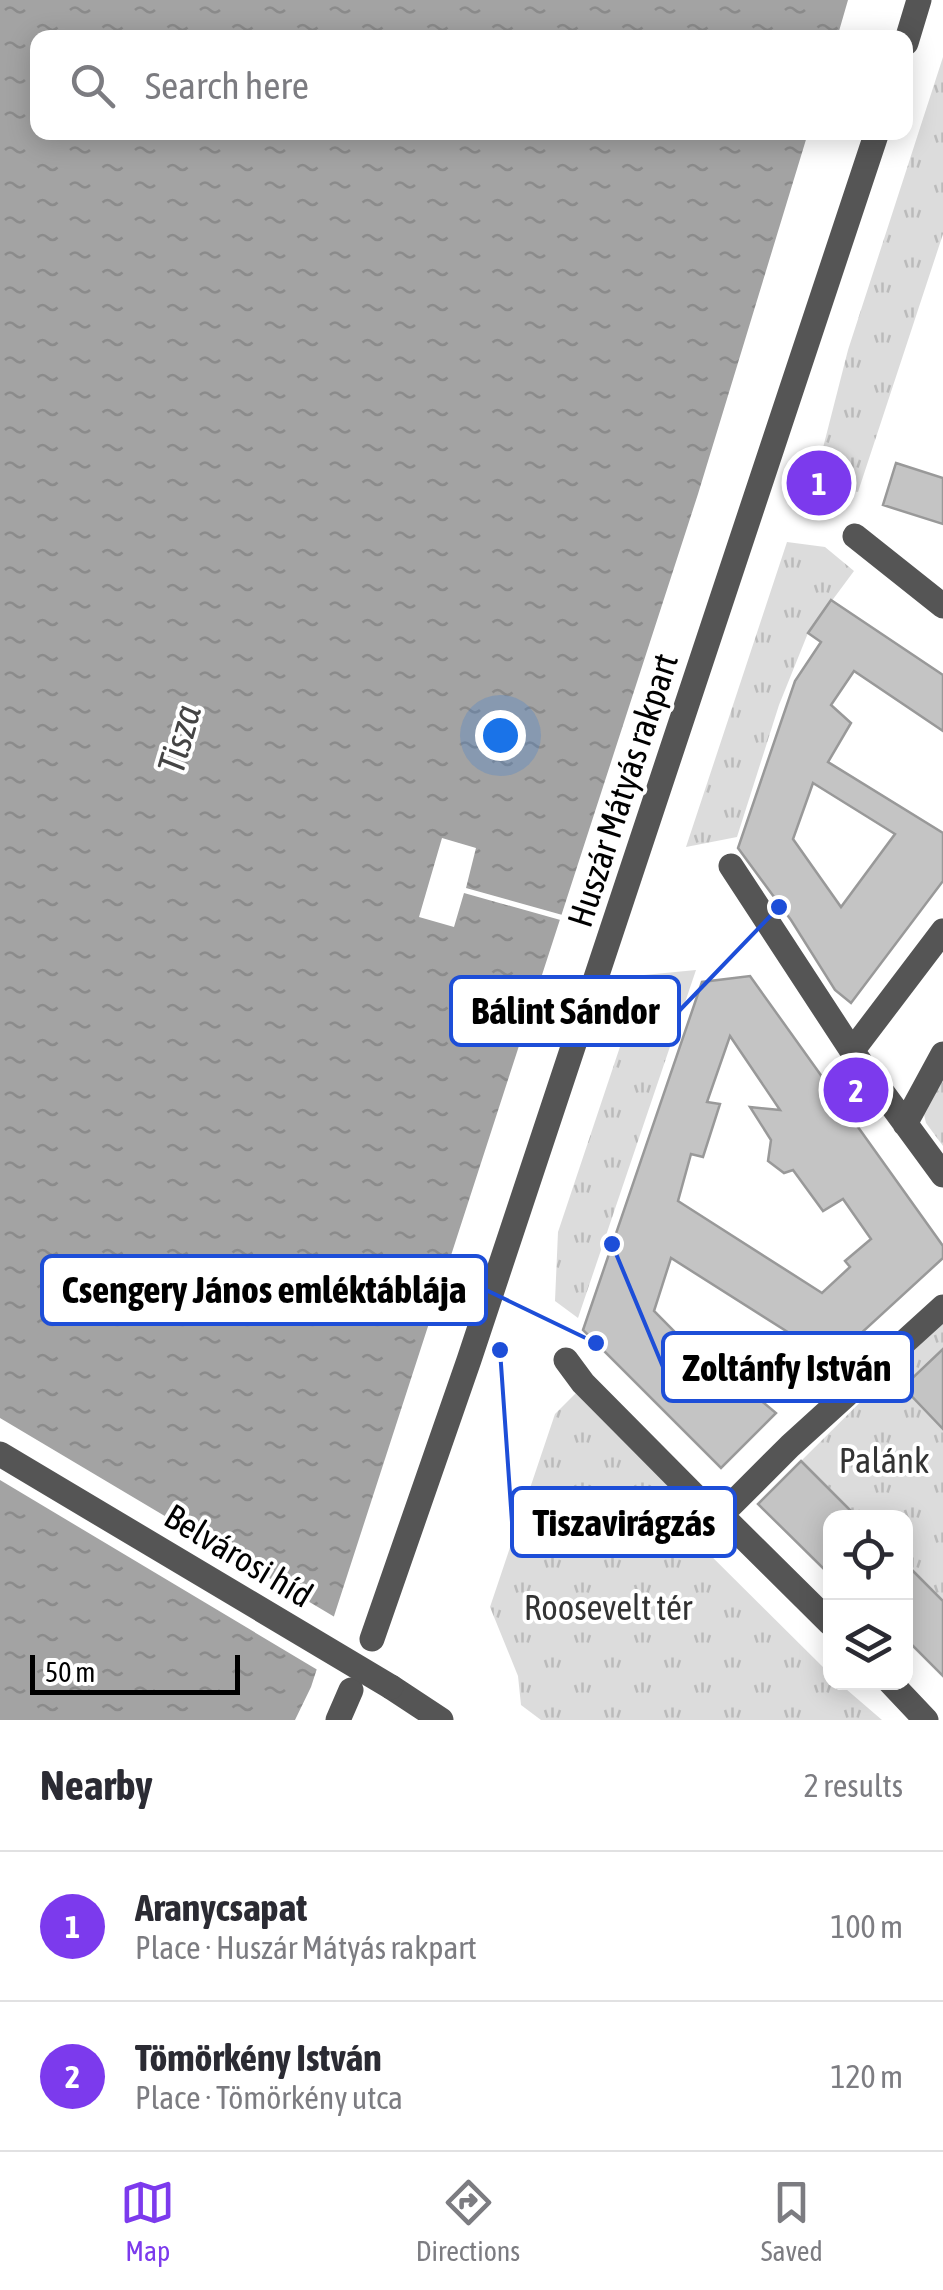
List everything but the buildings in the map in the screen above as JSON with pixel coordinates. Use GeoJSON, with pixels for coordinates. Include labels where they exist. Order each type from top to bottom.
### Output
{"type":"FeatureCollection","features":[{"type":"Feature","properties":{"kind":"street"},"geometry":{"type":"LineString","coordinates":[[910,30],[919,0]]}},
{"type":"Feature","properties":{"kind":"street","name":"Huszár Mátyás rakpart"},"geometry":{"type":"LineString","coordinates":[[372,1639],[469,1360],[873,140]]}},
{"type":"Feature","properties":{"kind":"street"},"geometry":{"type":"LineString","coordinates":[[855,536],[943,606]]}},
{"type":"Feature","properties":{"kind":"street"},"geometry":{"type":"LineString","coordinates":[[731,866],[852,1051],[943,1175]]}},
{"type":"Feature","properties":{"kind":"street"},"geometry":{"type":"LineString","coordinates":[[852,1051],[943,931]]}},
{"type":"Feature","properties":{"kind":"street"},"geometry":{"type":"LineString","coordinates":[[905,1124],[943,1054]]}},
{"type":"Feature","properties":{"kind":"street"},"geometry":{"type":"LineString","coordinates":[[721,1514],[943,1307]]}},
{"type":"Feature","properties":{"kind":"street"},"geometry":{"type":"LineString","coordinates":[[566,1360],[583,1383],[699,1500],[721,1514],[823,1616]]}},
{"type":"Feature","properties":{"kind":"street","name":"Belvárosi híd"},"geometry":{"type":"LineString","coordinates":[[0,1454],[441,1720]]}},
{"type":"Feature","properties":{"kind":"street"},"geometry":{"type":"LineString","coordinates":[[338,1720],[350,1690]]}},
{"type":"Feature","properties":{"kind":"street"},"geometry":{"type":"LineString","coordinates":[[898,1690],[926,1720]]}},
{"type":"Feature","properties":{"kind":"green space"},"geometry":{"type":"Polygon","coordinates":[[[943,57],[943,234],[858,492],[814,483],[848,350],[943,57]]]}},
{"type":"Feature","properties":{"kind":"green space"},"geometry":{"type":"Polygon","coordinates":[[[787,542],[825,547],[854,571],[808,633],[779,705],[737,837],[686,847],[787,542]]]}},
{"type":"Feature","properties":{"kind":"green space"},"geometry":{"type":"Polygon","coordinates":[[[696,970],[578,1318],[555,1301],[558,1232],[644,975],[696,970]]]}},
{"type":"Feature","properties":{"kind":"green space"},"geometry":{"type":"Polygon","coordinates":[[[943,1078],[943,1146],[926,1123],[922,1106],[943,1078]]]}},
{"type":"Feature","properties":{"kind":"green space","name":"Palánk"},"geometry":{"type":"Polygon","coordinates":[[[943,1320],[943,1601],[913,1571],[913,1510],[851,1510],[801,1461],[943,1320]]]}},
{"type":"Feature","properties":{"kind":"green space","name":"Roosevelt tér"},"geometry":{"type":"Polygon","coordinates":[[[576,1393],[686,1503],[686,1531],[823,1667],[823,1690],[847,1690],[882,1720],[541,1720],[521,1705],[518,1676],[490,1607],[555,1414],[576,1393]]]}},
{"type":"Feature","properties":{"kind":"water","name":"Tisza"},"geometry":{"type":"Polygon","coordinates":[[[0,0],[848,0],[839,30],[30,30],[30,140],[806,140],[698,494],[311,1687],[295,1720],[0,1720],[0,0]]]}},
{"type":"Feature","properties":{"kind":"pier"},"geometry":{"type":"Polygon","coordinates":[[[442,838],[476,848],[466,888],[566,916],[564,921],[464,893],[454,927],[419,917],[442,838]]]}},
{"type":"Feature","properties":{"kind":"pier"},"geometry":{"type":"Polygon","coordinates":[[[0,1418],[338,1619],[321,1672],[0,1480],[0,1418]]]}},
{"type":"Feature","properties":{"kind":"place","name":"Aranycsapat"},"geometry":{"type":"Point","coordinates":[819,483]}},
{"type":"Feature","properties":{"kind":"place","name":"Bálint Sándor"},"geometry":{"type":"Point","coordinates":[779,907]}},
{"type":"Feature","properties":{"kind":"place","name":"Tömörkény István"},"geometry":{"type":"Point","coordinates":[856,1090]}},
{"type":"Feature","properties":{"kind":"place","name":"Zoltánfy István"},"geometry":{"type":"Point","coordinates":[612,1244]}},
{"type":"Feature","properties":{"kind":"place","name":"Csengery János emléktáblája"},"geometry":{"type":"Point","coordinates":[596,1343]}},
{"type":"Feature","properties":{"kind":"place","name":"Tiszavirágzás"},"geometry":{"type":"Point","coordinates":[500,1350]}}]}
